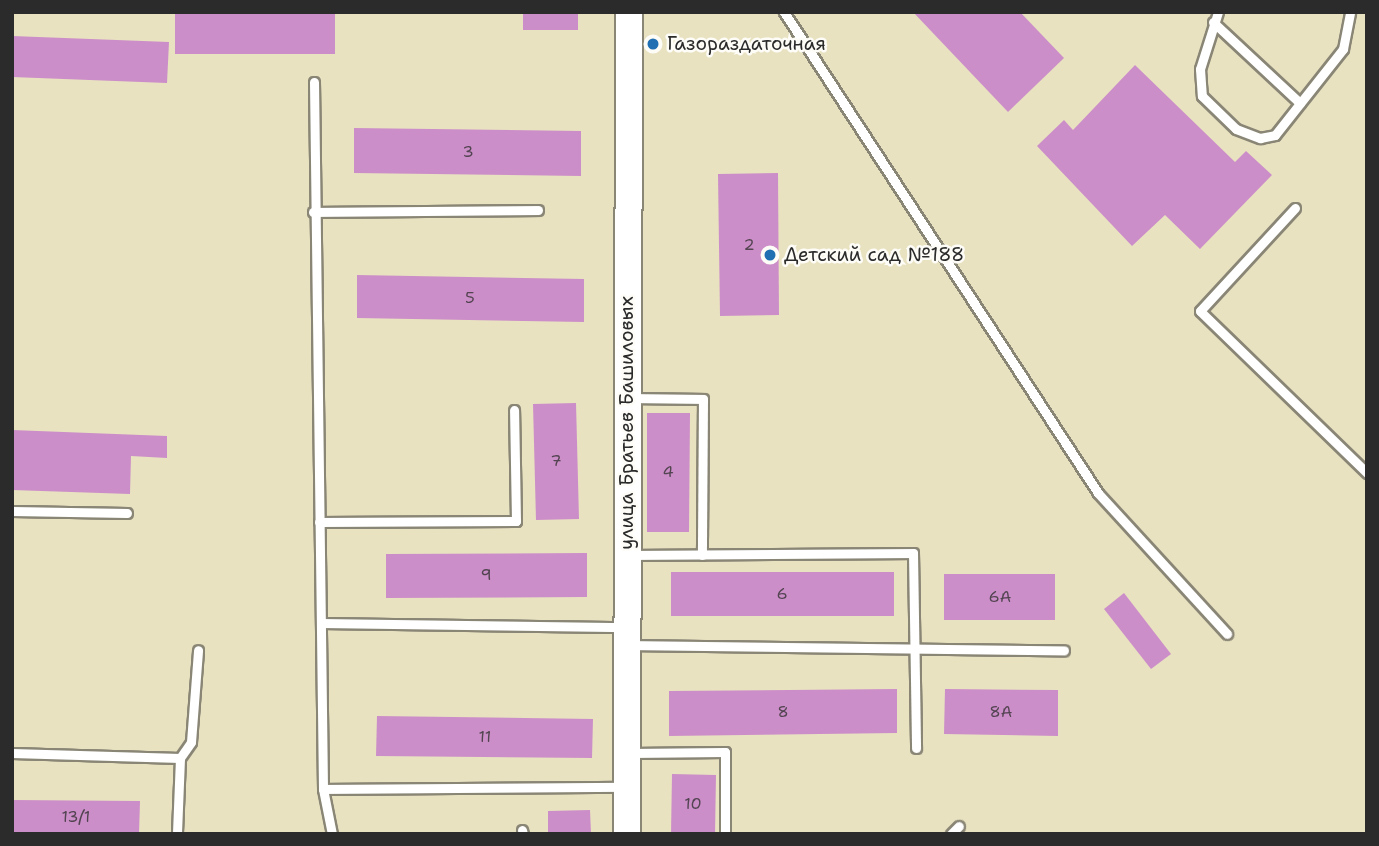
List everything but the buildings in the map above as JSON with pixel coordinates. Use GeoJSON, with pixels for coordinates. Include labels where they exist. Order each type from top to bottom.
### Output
{"type":"FeatureCollection","features":[{"type":"Feature","properties":{"kind":"street","name":"улица Братьев Башиловых"},"geometry":{"type":"LineString","coordinates":[[627,834],[629,12]]}},
{"type":"Feature","properties":{"kind":"lane"},"geometry":{"type":"LineString","coordinates":[[784,12],[1098,493],[1227,634]]}},
{"type":"Feature","properties":{"kind":"lane"},"geometry":{"type":"LineString","coordinates":[[790,22],[798,12]]}},
{"type":"Feature","properties":{"kind":"lane"},"geometry":{"type":"LineString","coordinates":[[1300,103],[1216,17],[1200,69],[1202,96],[1236,129],[1275,135],[1343,49],[1350,12]]}},
{"type":"Feature","properties":{"kind":"lane"},"geometry":{"type":"LineString","coordinates":[[314,82],[313,212],[319,523],[325,623],[323,789],[331,834]]}},
{"type":"Feature","properties":{"kind":"lane"},"geometry":{"type":"LineString","coordinates":[[1295,208],[1200,311],[1367,473]]}},
{"type":"Feature","properties":{"kind":"lane"},"geometry":{"type":"LineString","coordinates":[[313,212],[538,211]]}},
{"type":"Feature","properties":{"kind":"lane"},"geometry":{"type":"LineString","coordinates":[[626,398],[703,399],[702,555]]}},
{"type":"Feature","properties":{"kind":"lane"},"geometry":{"type":"LineString","coordinates":[[319,523],[516,521],[514,410]]}},
{"type":"Feature","properties":{"kind":"lane"},"geometry":{"type":"LineString","coordinates":[[12,511],[127,513]]}},
{"type":"Feature","properties":{"kind":"lane"},"geometry":{"type":"LineString","coordinates":[[626,555],[913,554],[916,748]]}},
{"type":"Feature","properties":{"kind":"lane"},"geometry":{"type":"LineString","coordinates":[[325,623],[914,648],[1064,650]]}},
{"type":"Feature","properties":{"kind":"lane"},"geometry":{"type":"LineString","coordinates":[[177,834],[180,758],[191,742],[198,650]]}},
{"type":"Feature","properties":{"kind":"lane"},"geometry":{"type":"LineString","coordinates":[[627,753],[725,752],[725,834]]}},
{"type":"Feature","properties":{"kind":"lane"},"geometry":{"type":"LineString","coordinates":[[12,753],[180,758]]}},
{"type":"Feature","properties":{"kind":"lane"},"geometry":{"type":"LineString","coordinates":[[323,789],[627,787]]}},
{"type":"Feature","properties":{"kind":"lane"},"geometry":{"type":"LineString","coordinates":[[951,834],[959,826]]}},
{"type":"Feature","properties":{"kind":"place","name":"Газораздаточная"},"geometry":{"type":"Point","coordinates":[653,44]}},
{"type":"Feature","properties":{"kind":"place","name":"Детский сад №188"},"geometry":{"type":"Point","coordinates":[770,255]}}]}
